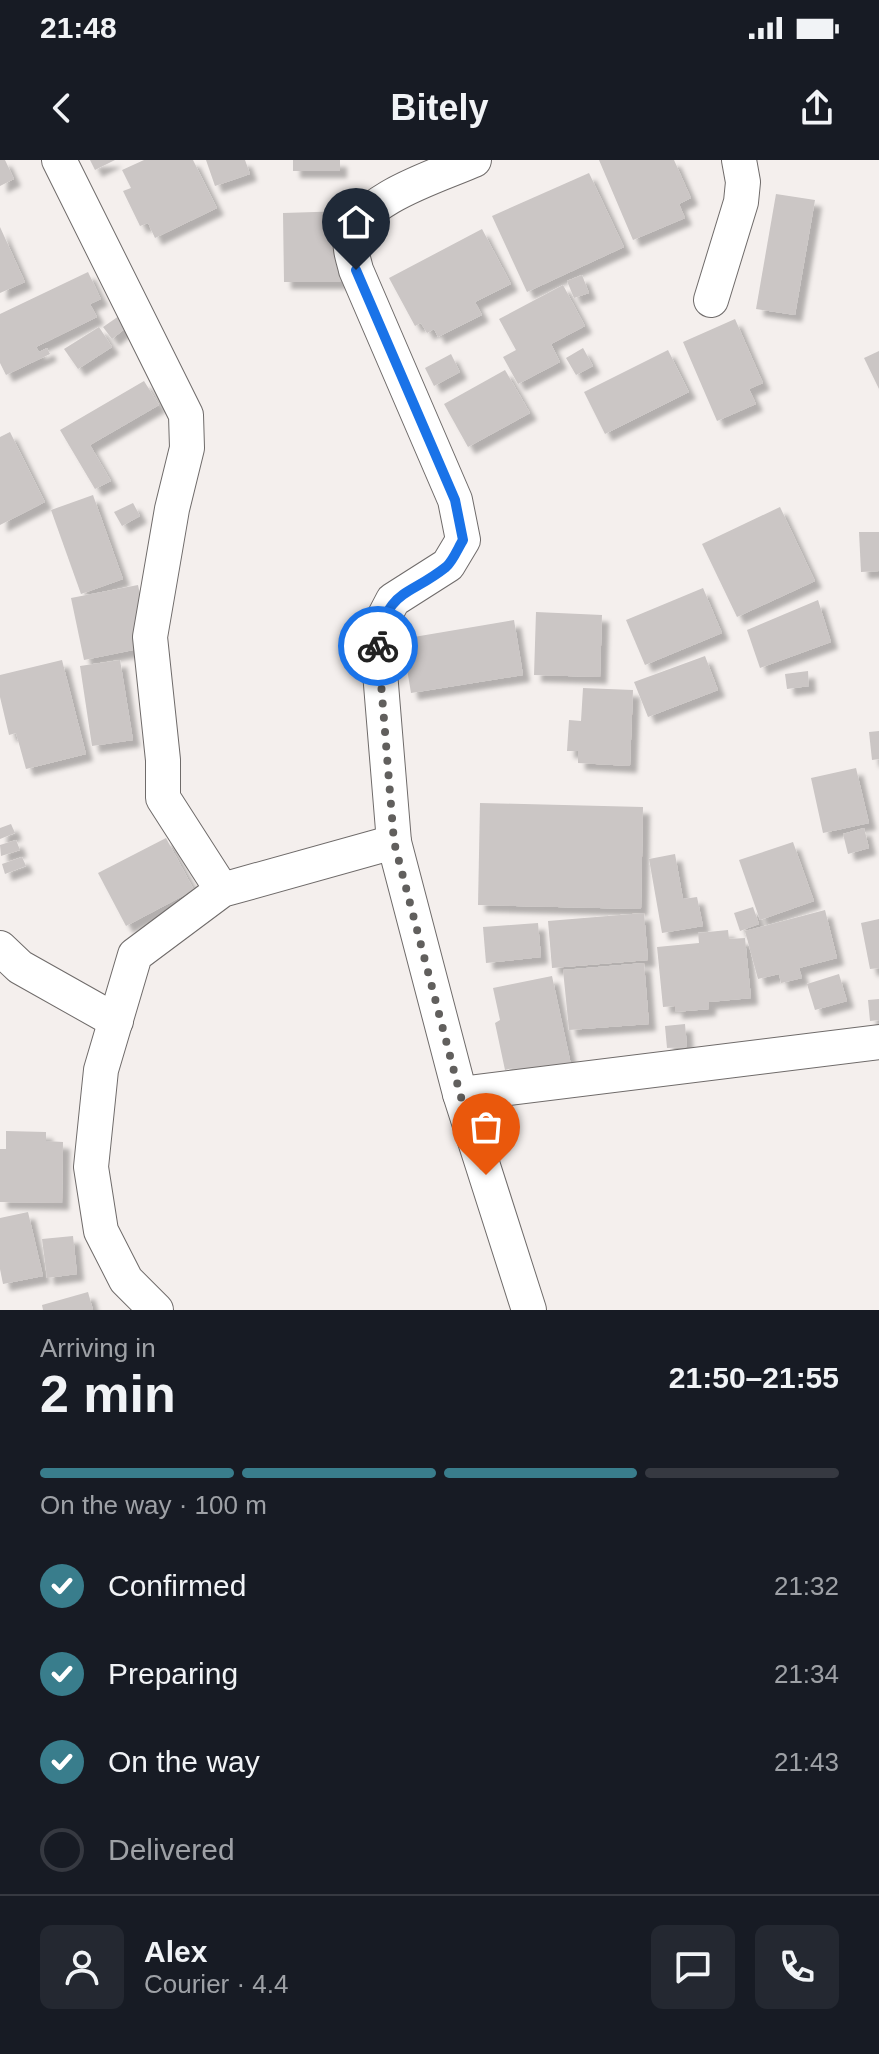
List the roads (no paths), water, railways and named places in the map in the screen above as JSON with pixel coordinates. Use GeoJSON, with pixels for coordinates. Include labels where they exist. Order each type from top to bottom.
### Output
{"type":"FeatureCollection","features":[{"type":"Feature","properties":{"kind":"street"},"geometry":{"type":"LineString","coordinates":[[59,160],[186,415],[187,448],[172,509],[150,637],[163,760],[163,798],[222,890]]}},
{"type":"Feature","properties":{"kind":"street"},"geometry":{"type":"LineString","coordinates":[[474,160],[378,203],[358,223],[350,241],[356,270],[455,500],[463,540],[448,565],[393,600],[382,621],[378,648],[394,842],[460,1094],[529,1310]]}},
{"type":"Feature","properties":{"kind":"street"},"geometry":{"type":"LineString","coordinates":[[711,300],[741,202],[743,182],[739,160]]}},
{"type":"Feature","properties":{"kind":"street"},"geometry":{"type":"LineString","coordinates":[[156,1310],[126,1280],[101,1231],[91,1167],[101,1070],[135,955],[222,890],[394,842]]}},
{"type":"Feature","properties":{"kind":"street"},"geometry":{"type":"LineString","coordinates":[[0,948],[20,967],[116,1021]]}},
{"type":"Feature","properties":{"kind":"street"},"geometry":{"type":"LineString","coordinates":[[460,1094],[879,1042]]}}]}
